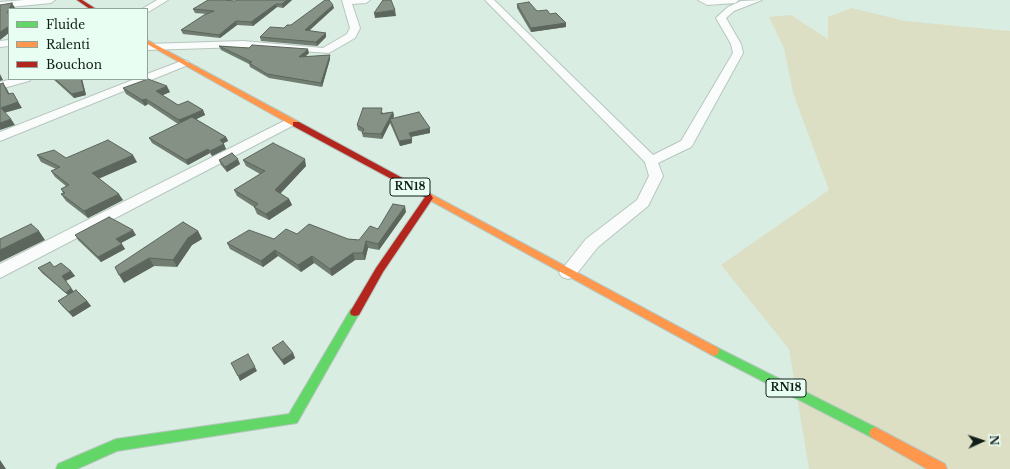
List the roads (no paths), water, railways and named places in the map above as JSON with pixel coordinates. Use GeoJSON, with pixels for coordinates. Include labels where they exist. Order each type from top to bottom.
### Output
{"type":"FeatureCollection","features":[{"type":"Feature","properties":{"kind":"main road"},"geometry":{"type":"LineString","coordinates":[[79,0],[91,8]]}},
{"type":"Feature","properties":{"kind":"main road","name":"RN18"},"geometry":{"type":"LineString","coordinates":[[149,45],[674,331],[899,445],[940,469]]}},
{"type":"Feature","properties":{"kind":"main road"},"geometry":{"type":"LineString","coordinates":[[63,469],[116,445],[293,419],[379,270],[429,198]]}},
{"type":"Feature","properties":{"kind":"street"},"geometry":{"type":"LineString","coordinates":[[0,5],[51,0]]}},
{"type":"Feature","properties":{"kind":"street"},"geometry":{"type":"LineString","coordinates":[[148,8],[164,0]]}},
{"type":"Feature","properties":{"kind":"street"},"geometry":{"type":"LineString","coordinates":[[149,45],[243,44],[325,51],[351,36],[355,28],[347,1],[366,0]]}},
{"type":"Feature","properties":{"kind":"street"},"geometry":{"type":"LineString","coordinates":[[489,0],[651,161],[656,176],[643,203],[592,243],[568,273]]}},
{"type":"Feature","properties":{"kind":"street"},"geometry":{"type":"LineString","coordinates":[[702,0],[707,2],[735,0]]}},
{"type":"Feature","properties":{"kind":"street"},"geometry":{"type":"LineString","coordinates":[[651,161],[686,144],[738,53],[736,44],[721,18],[731,8],[758,0]]}},
{"type":"Feature","properties":{"kind":"street"},"geometry":{"type":"LineString","coordinates":[[148,78],[184,63]]}},
{"type":"Feature","properties":{"kind":"street"},"geometry":{"type":"LineString","coordinates":[[0,86],[21,80]]}},
{"type":"Feature","properties":{"kind":"street"},"geometry":{"type":"LineString","coordinates":[[0,137],[143,80]]}},
{"type":"Feature","properties":{"kind":"street"},"geometry":{"type":"LineString","coordinates":[[0,272],[290,122]]}}]}
